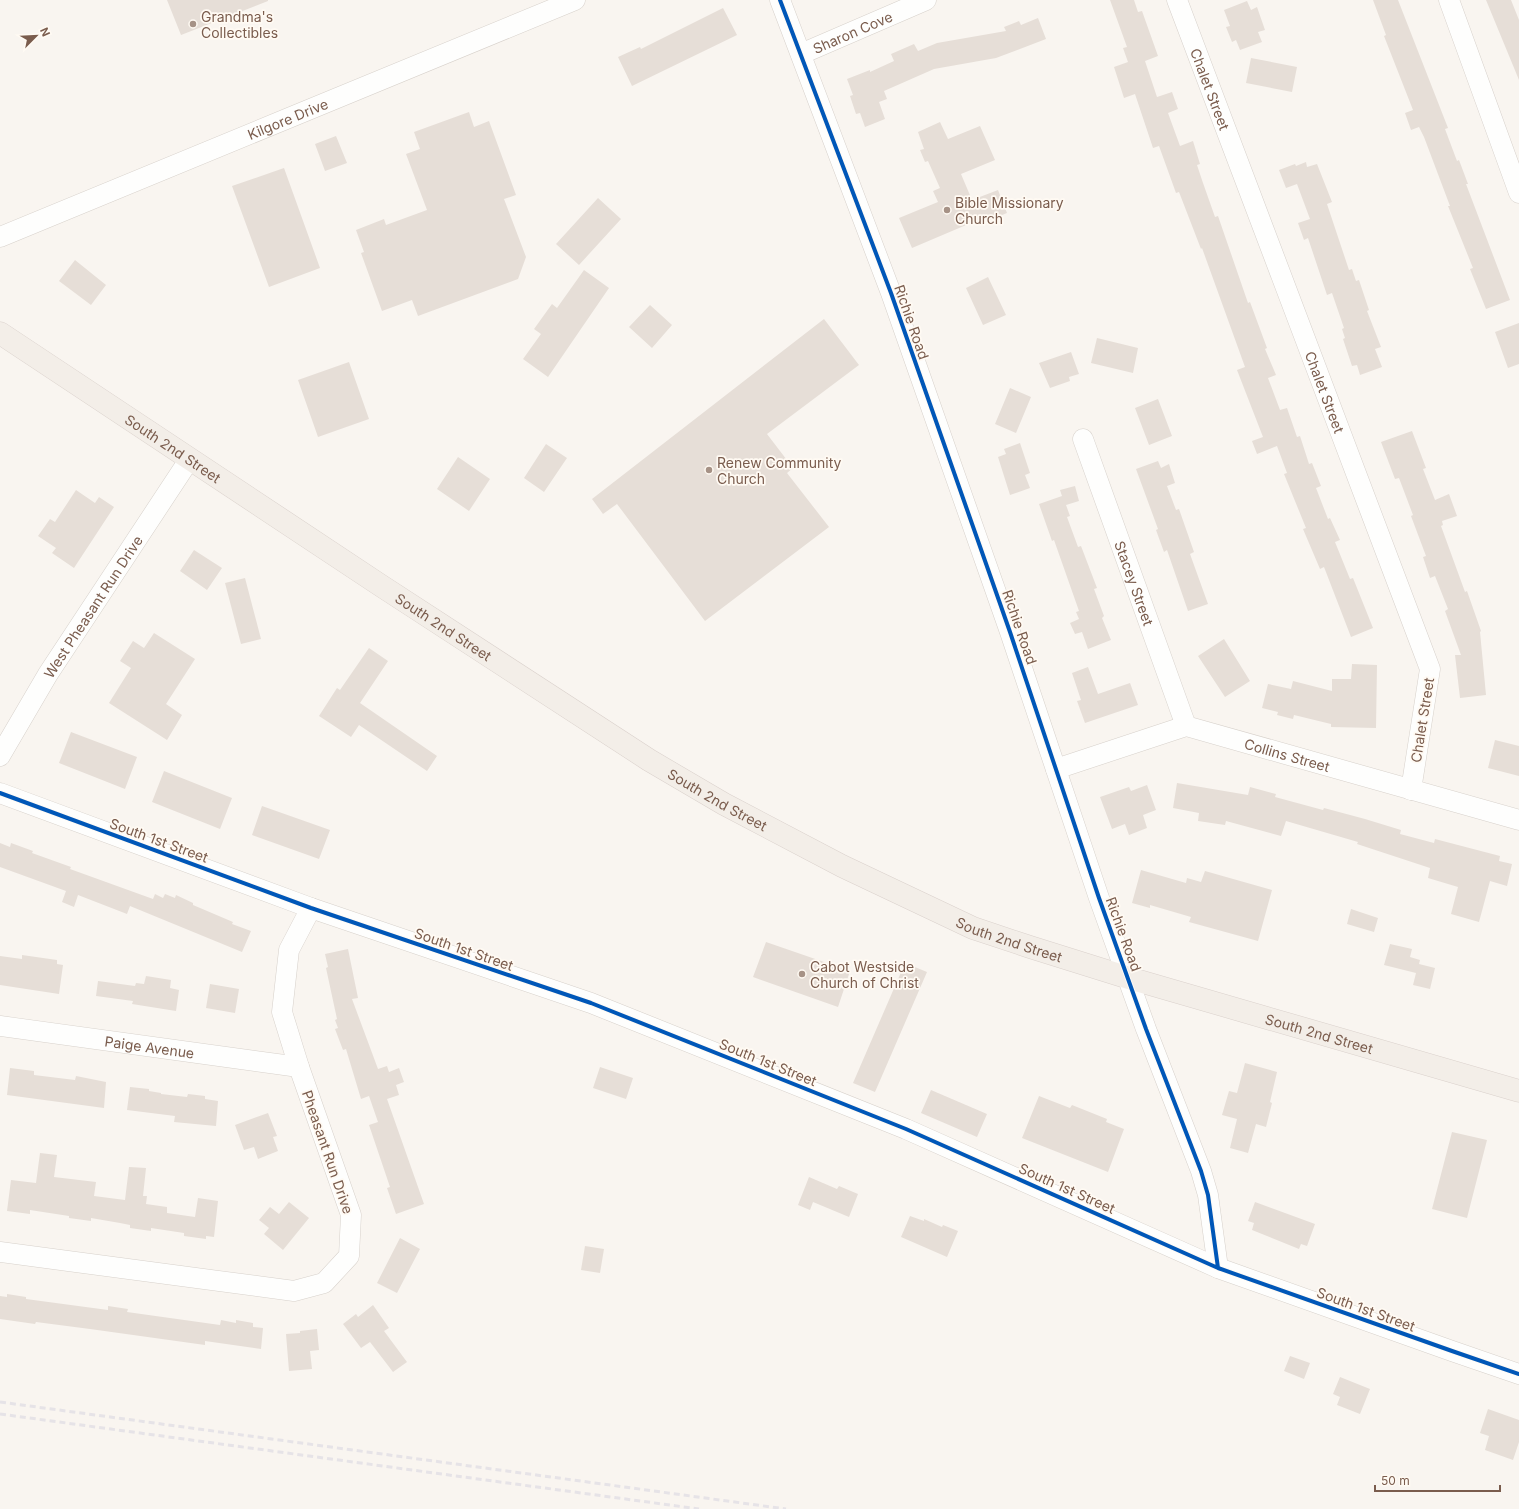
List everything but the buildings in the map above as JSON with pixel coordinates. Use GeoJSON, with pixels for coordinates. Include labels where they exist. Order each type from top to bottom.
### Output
{"type":"FeatureCollection","features":[{"type":"Feature","properties":{"kind":"main road","name":"South 2nd Street"},"geometry":{"type":"LineString","coordinates":[[0,333],[190,460],[630,748],[724,804],[842,866],[973,928],[1129,978],[1519,1092]]}},
{"type":"Feature","properties":{"kind":"street","name":"Kilgore Drive"},"geometry":{"type":"LineString","coordinates":[[0,238],[575,0]]}},
{"type":"Feature","properties":{"kind":"street","name":"Richie Road"},"geometry":{"type":"LineString","coordinates":[[780,0],[891,293],[1010,632],[1099,898],[1167,1084],[1201,1171],[1208,1196],[1218,1268]]}},
{"type":"Feature","properties":{"kind":"street","name":"Sharon Cove"},"geometry":{"type":"LineString","coordinates":[[801,54],[926,0]]}},
{"type":"Feature","properties":{"kind":"street","name":"Chalet Street"},"geometry":{"type":"LineString","coordinates":[[1177,0],[1430,669],[1411,790]]}},
{"type":"Feature","properties":{"kind":"street"},"geometry":{"type":"LineString","coordinates":[[1449,0],[1519,192]]}},
{"type":"Feature","properties":{"kind":"street","name":"Stacey Street"},"geometry":{"type":"LineString","coordinates":[[1083,439],[1186,726]]}},
{"type":"Feature","properties":{"kind":"street","name":"West Pheasant Run Drive"},"geometry":{"type":"LineString","coordinates":[[0,756],[48,674],[190,460]]}},
{"type":"Feature","properties":{"kind":"street","name":"Collins Street"},"geometry":{"type":"LineString","coordinates":[[1186,726],[1519,820]]}},
{"type":"Feature","properties":{"kind":"street"},"geometry":{"type":"LineString","coordinates":[[1056,770],[1186,726]]}},
{"type":"Feature","properties":{"kind":"street","name":"South 1st Street"},"geometry":{"type":"LineString","coordinates":[[0,793],[311,908],[591,1003],[906,1129],[1218,1268],[1452,1352],[1519,1374]]}},
{"type":"Feature","properties":{"kind":"street","name":"Pheasant Run Drive"},"geometry":{"type":"LineString","coordinates":[[0,1252],[294,1291],[324,1283],[349,1256],[351,1215],[299,1067],[282,1012],[289,950],[311,908]]}},
{"type":"Feature","properties":{"kind":"street","name":"Paige Avenue"},"geometry":{"type":"LineString","coordinates":[[0,1026],[299,1067]]}},
{"type":"Feature","properties":{"kind":"railway"},"geometry":{"type":"LineString","coordinates":[[0,1402],[786,1509]]}},
{"type":"Feature","properties":{"kind":"railway"},"geometry":{"type":"LineString","coordinates":[[0,1414],[699,1509]]}},
{"type":"Feature","properties":{"kind":"cycle path"},"geometry":{"type":"LineString","coordinates":[[780,0],[891,293],[1010,632],[1099,898],[1146,1029],[1201,1171],[1208,1195],[1218,1268]]}},
{"type":"Feature","properties":{"kind":"cycle path"},"geometry":{"type":"LineString","coordinates":[[0,793],[311,908],[591,1003],[906,1129],[1218,1268],[1519,1374]]}},
{"type":"Feature","properties":{"kind":"place","name":"Grandma's Collectibles"},"geometry":{"type":"Point","coordinates":[193,24]}},
{"type":"Feature","properties":{"kind":"place","name":"Bible Missionary Church"},"geometry":{"type":"Point","coordinates":[947,210]}},
{"type":"Feature","properties":{"kind":"place","name":"Renew Community Church"},"geometry":{"type":"Point","coordinates":[709,470]}},
{"type":"Feature","properties":{"kind":"place","name":"Cabot Westside Church of Christ"},"geometry":{"type":"Point","coordinates":[802,974]}}]}
